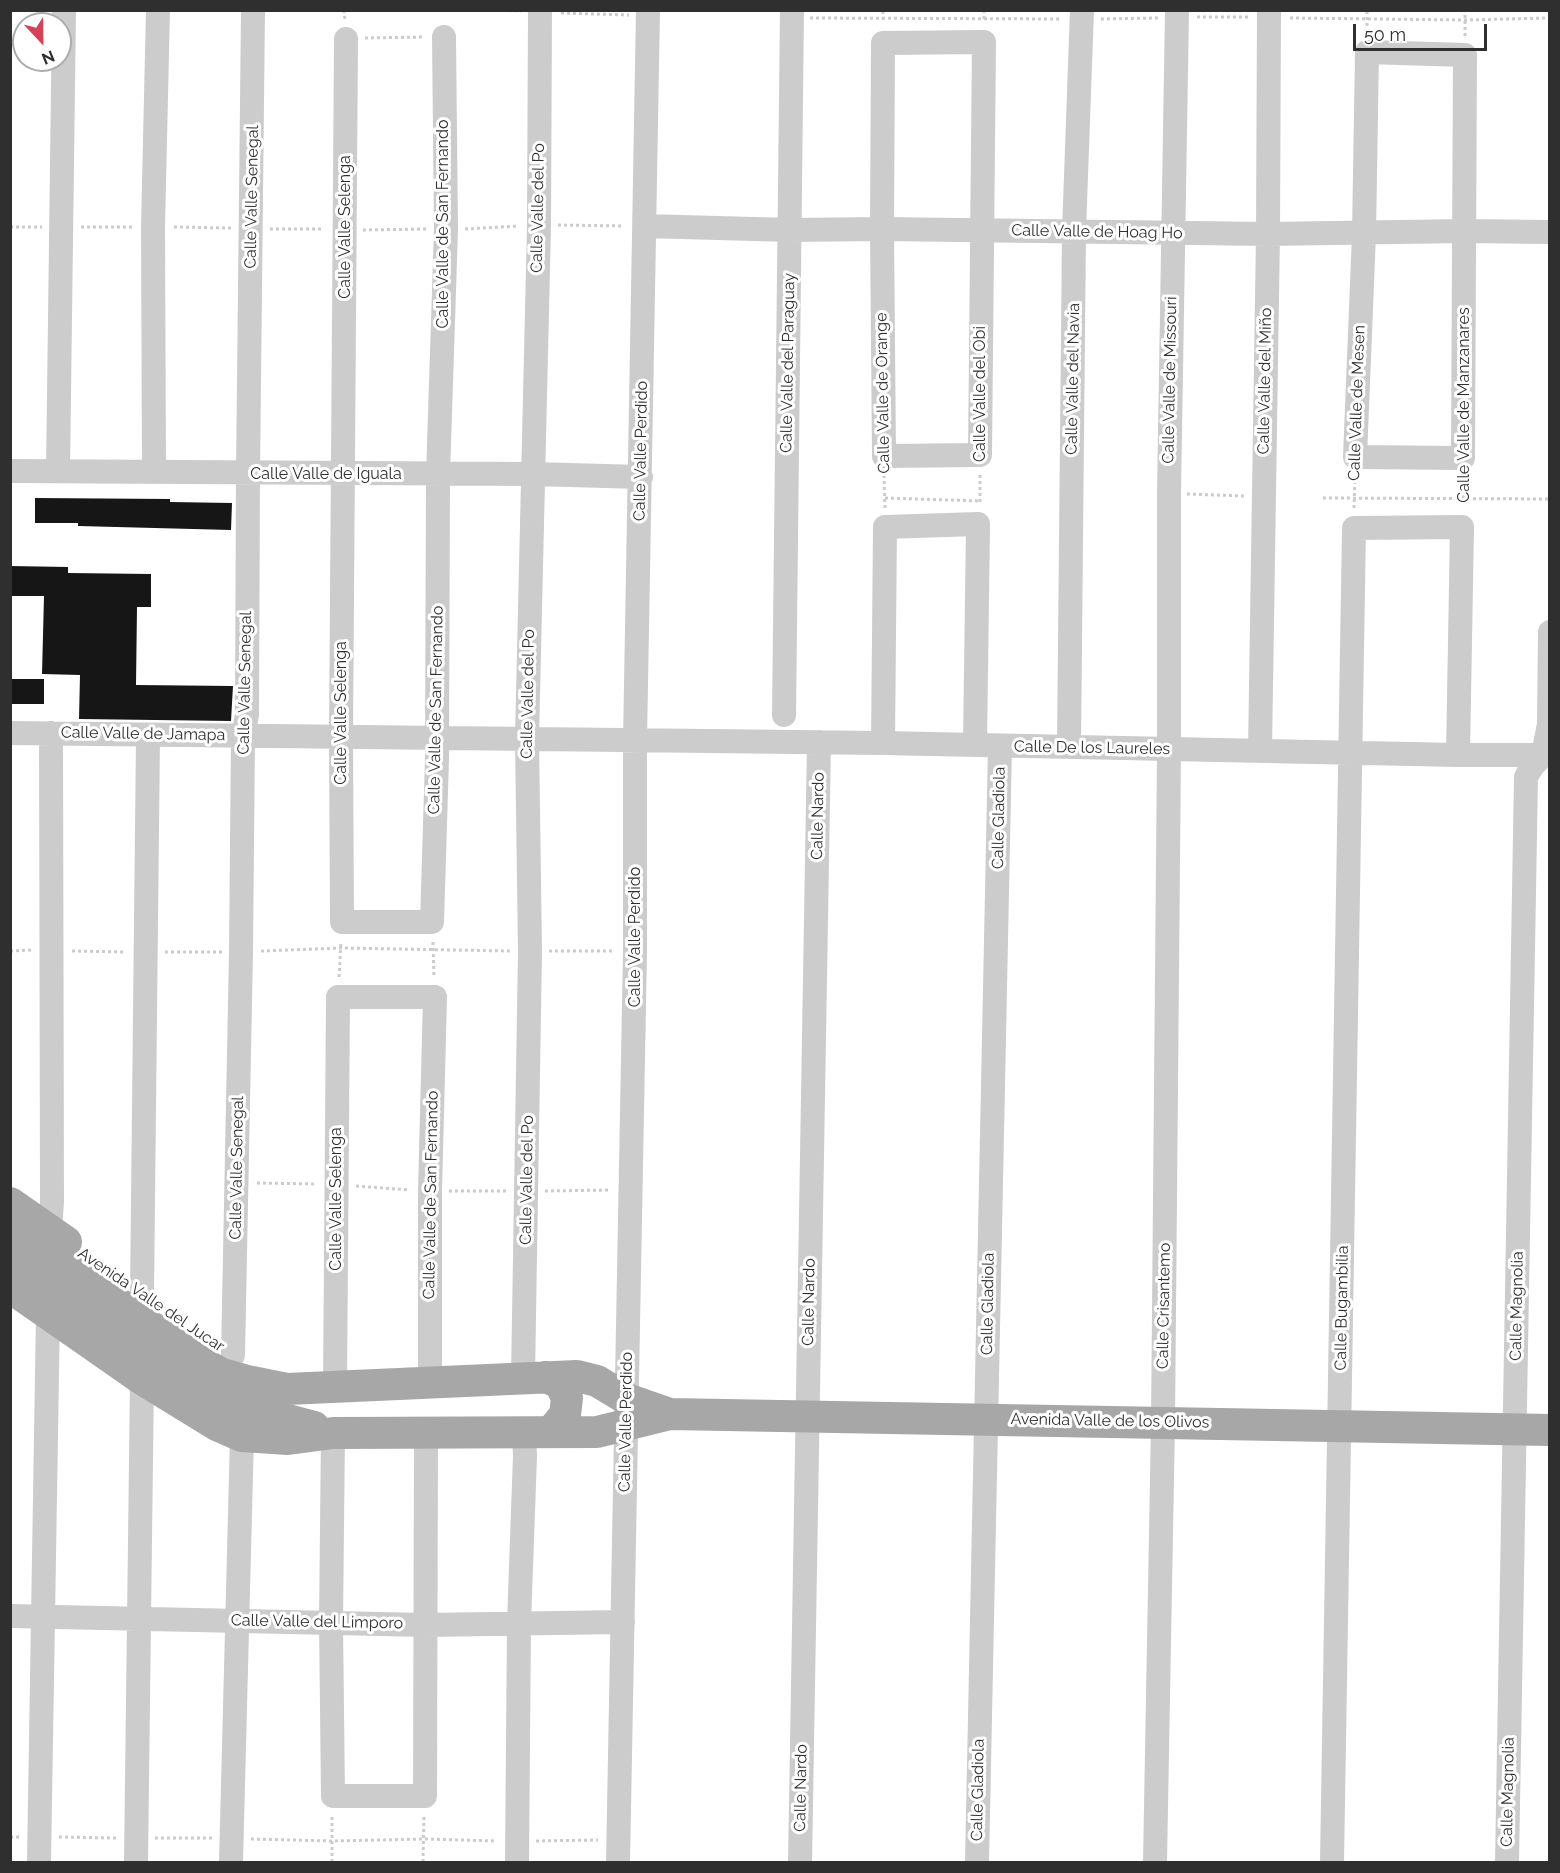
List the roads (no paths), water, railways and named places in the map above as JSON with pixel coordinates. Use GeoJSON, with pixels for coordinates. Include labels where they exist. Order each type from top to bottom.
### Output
{"type":"FeatureCollection","features":[{"type":"Feature","properties":{"kind":"main road","name":"Avenida Valle del Jucar"},"geometry":{"type":"LineString","coordinates":[[10,1203],[199,1334],[232,1354],[252,1362],[312,1375],[335,1387]]}},
{"type":"Feature","properties":{"kind":"main road","name":"Avenida Valle del Jucar"},"geometry":{"type":"LineString","coordinates":[[10,1230],[182,1376],[221,1398],[254,1411],[333,1433]]}},
{"type":"Feature","properties":{"kind":"main road","name":"Avenida Valle del Jucar"},"geometry":{"type":"LineString","coordinates":[[10,1259],[89,1298],[222,1374],[267,1386],[287,1389],[577,1376],[597,1381],[627,1412],[597,1432],[333,1433],[288,1440],[242,1436],[217,1425],[142,1379],[10,1287]]}},
{"type":"Feature","properties":{"kind":"main road"},"geometry":{"type":"LineString","coordinates":[[534,1378],[560,1383],[567,1398],[565,1415],[538,1433]]}},
{"type":"Feature","properties":{"kind":"main road","name":"Avenida Valle de los Olivos"},"geometry":{"type":"LineString","coordinates":[[627,1412],[1550,1430]]}},
{"type":"Feature","properties":{"kind":"street"},"geometry":{"type":"LineString","coordinates":[[58,471],[64,10]]}},
{"type":"Feature","properties":{"kind":"street"},"geometry":{"type":"LineString","coordinates":[[154,472],[153,226],[158,10]]}},
{"type":"Feature","properties":{"kind":"street","name":"Calle Valle Senegal"},"geometry":{"type":"LineString","coordinates":[[232,1354],[242,952],[243,736],[247,715],[253,10]]}},
{"type":"Feature","properties":{"kind":"street","name":"Calle Valle del Paraguay"},"geometry":{"type":"LineString","coordinates":[[784,715],[792,10]]}},
{"type":"Feature","properties":{"kind":"street","name":"Calle Valle del Navia"},"geometry":{"type":"LineString","coordinates":[[1069,747],[1074,231],[1082,10]]}},
{"type":"Feature","properties":{"kind":"street","name":"Calle Valle de Missouri"},"geometry":{"type":"LineString","coordinates":[[1169,749],[1168,493],[1177,10]]}},
{"type":"Feature","properties":{"kind":"street","name":"Calle Valle del Miño"},"geometry":{"type":"LineString","coordinates":[[1260,751],[1269,10]]}},
{"type":"Feature","properties":{"kind":"street","name":"Calle Valle del Po"},"geometry":{"type":"LineString","coordinates":[[534,1378],[527,738],[538,237],[540,11]]}},
{"type":"Feature","properties":{"kind":"street","name":"Calle Valle Perdido"},"geometry":{"type":"LineString","coordinates":[[618,1851],[636,951],[634,741],[641,477],[648,13]]}},
{"type":"Feature","properties":{"kind":"street","name":"Calle Valle de San Fernando"},"geometry":{"type":"LineString","coordinates":[[432,922],[438,474],[446,230],[444,37]]}},
{"type":"Feature","properties":{"kind":"street","name":"Calle Valle Selenga"},"geometry":{"type":"LineString","coordinates":[[346,39],[341,737],[342,922],[432,922]]}},
{"type":"Feature","properties":{"kind":"street","name":"Calle Valle del Obi"},"geometry":{"type":"LineString","coordinates":[[883,43],[984,42],[980,455]]}},
{"type":"Feature","properties":{"kind":"street","name":"Calle Valle de Orange"},"geometry":{"type":"LineString","coordinates":[[883,43],[884,456],[980,455]]}},
{"type":"Feature","properties":{"kind":"street","name":"Calle Valle de Manzanares"},"geometry":{"type":"LineString","coordinates":[[1355,457],[1463,458],[1465,55],[1366,52]]}},
{"type":"Feature","properties":{"kind":"street","name":"Calle Valle de Mesen"},"geometry":{"type":"LineString","coordinates":[[1355,457],[1364,234],[1366,52]]}},
{"type":"Feature","properties":{"kind":"street","name":"Calle Valle de Hoag Ho"},"geometry":{"type":"LineString","coordinates":[[645,226],[790,230],[1268,234],[1550,232]]}},
{"type":"Feature","properties":{"kind":"street","name":"Calle Valle de Iguala"},"geometry":{"type":"LineString","coordinates":[[10,471],[248,474],[343,472],[641,477]]}},
{"type":"Feature","properties":{"kind":"street"},"geometry":{"type":"LineString","coordinates":[[883,743],[885,527],[979,513],[975,745]]}},
{"type":"Feature","properties":{"kind":"street","name":"Calle Valle de Manzanares"},"geometry":{"type":"LineString","coordinates":[[1350,753],[1354,528],[1462,527],[1458,755]]}},
{"type":"Feature","properties":{"kind":"street"},"geometry":{"type":"LineString","coordinates":[[1546,755],[1549,724],[1550,632]]}},
{"type":"Feature","properties":{"kind":"street","name":"Calle Valle de Jamapa"},"geometry":{"type":"LineString","coordinates":[[10,733],[634,741]]}},
{"type":"Feature","properties":{"kind":"street"},"geometry":{"type":"LineString","coordinates":[[50,1231],[52,1189],[51,733]]}},
{"type":"Feature","properties":{"kind":"street"},"geometry":{"type":"LineString","coordinates":[[142,1293],[148,736]]}},
{"type":"Feature","properties":{"kind":"street","name":"Calle De los Laureles"},"geometry":{"type":"LineString","coordinates":[[634,741],[819,742],[1546,755]]}},
{"type":"Feature","properties":{"kind":"street","name":"Calle Nardo"},"geometry":{"type":"LineString","coordinates":[[800,1863],[819,742]]}},
{"type":"Feature","properties":{"kind":"street","name":"Calle Gladiola"},"geometry":{"type":"LineString","coordinates":[[977,1863],[1000,746]]}},
{"type":"Feature","properties":{"kind":"street","name":"Calle Crisantemo"},"geometry":{"type":"LineString","coordinates":[[1155,1863],[1163,1423],[1169,749]]}},
{"type":"Feature","properties":{"kind":"street","name":"Calle Bugambilia"},"geometry":{"type":"LineString","coordinates":[[1332,1863],[1350,753]]}},
{"type":"Feature","properties":{"kind":"street","name":"Calle Magnolia"},"geometry":{"type":"LineString","coordinates":[[1507,1863],[1526,777],[1532,767],[1546,755]]}},
{"type":"Feature","properties":{"kind":"street","name":"Calle Valle Selenga"},"geometry":{"type":"LineString","coordinates":[[335,1387],[338,997],[435,998]]}},
{"type":"Feature","properties":{"kind":"street","name":"Calle Valle de San Fernando"},"geometry":{"type":"LineString","coordinates":[[430,1382],[430,1191],[435,998]]}},
{"type":"Feature","properties":{"kind":"street"},"geometry":{"type":"LineString","coordinates":[[39,1863],[48,1313]]}},
{"type":"Feature","properties":{"kind":"street"},"geometry":{"type":"LineString","coordinates":[[136,1863],[142,1379]]}},
{"type":"Feature","properties":{"kind":"street"},"geometry":{"type":"LineString","coordinates":[[333,1433],[331,1622],[333,1796],[425,1796],[426,1433]]}},
{"type":"Feature","properties":{"kind":"street"},"geometry":{"type":"LineString","coordinates":[[517,1852],[519,1623],[525,1456],[538,1433]]}},
{"type":"Feature","properties":{"kind":"street"},"geometry":{"type":"LineString","coordinates":[[231,1863],[242,1436]]}},
{"type":"Feature","properties":{"kind":"street","name":"Calle Valle del Limporo"},"geometry":{"type":"LineString","coordinates":[[10,1616],[426,1625],[623,1622]]}}]}
